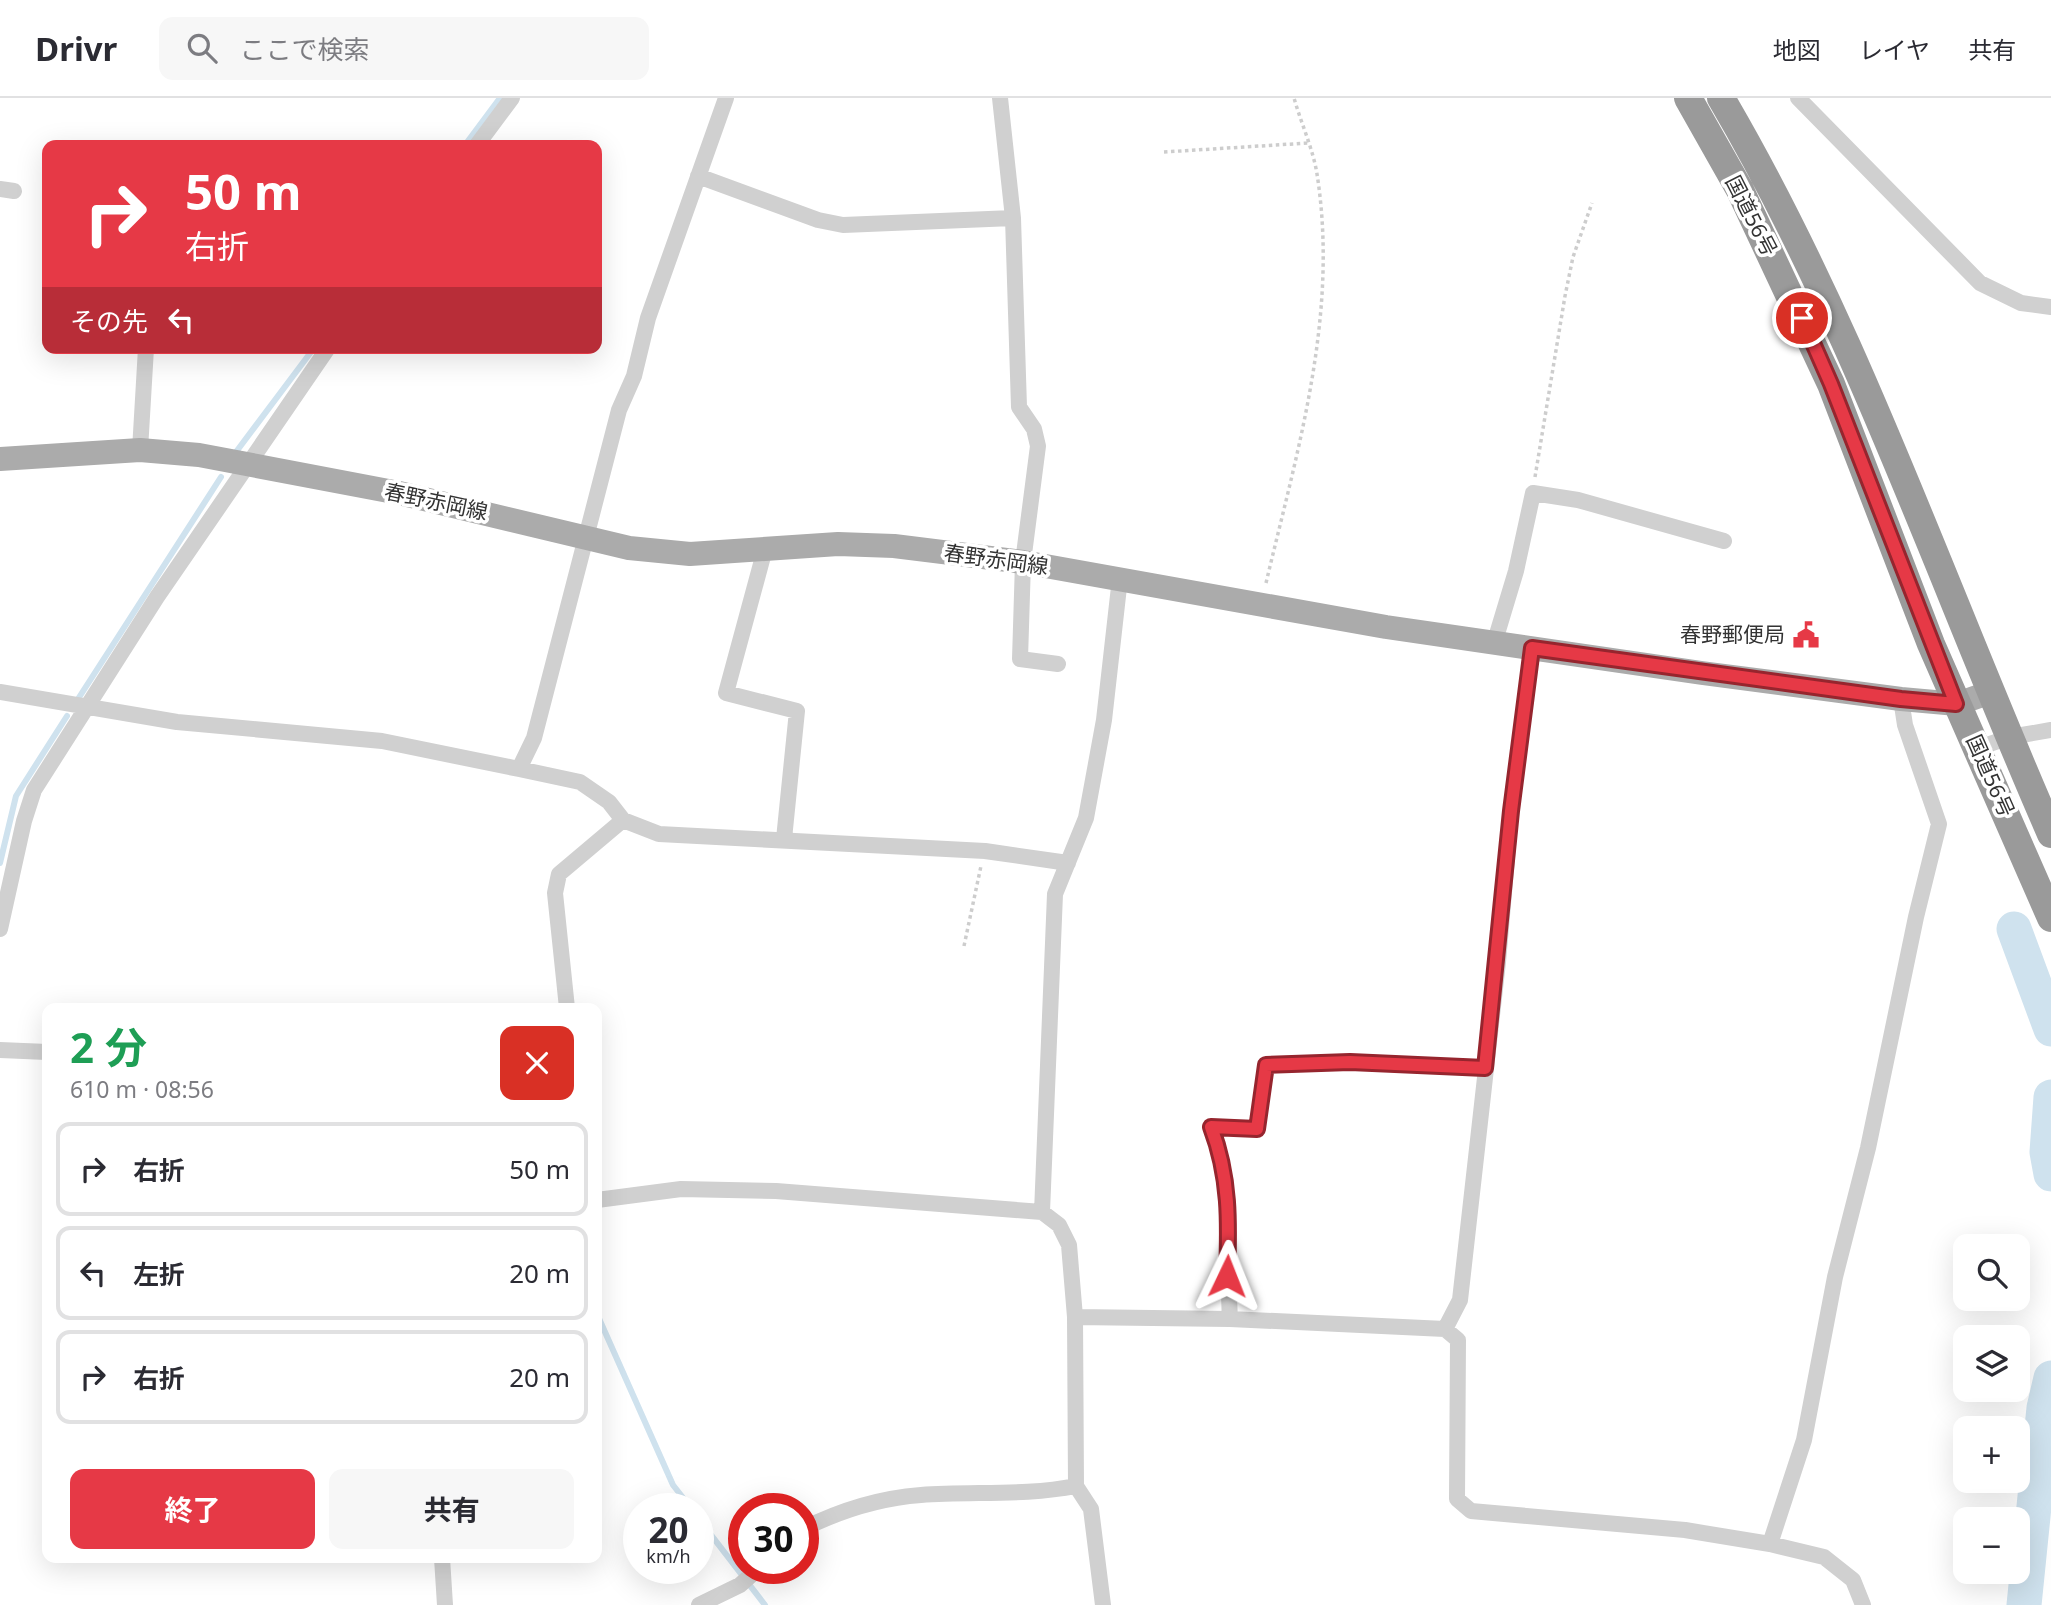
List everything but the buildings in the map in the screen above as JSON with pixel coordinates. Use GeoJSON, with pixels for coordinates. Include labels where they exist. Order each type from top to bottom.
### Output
{"type":"FeatureCollection","features":[{"type":"Feature","properties":{"kind":"highway","name":"国道56号"},"geometry":{"type":"LineString","coordinates":[[1688,98],[1740,190],[1825,371],[1956,704],[1978,748],[2051,918]]}},
{"type":"Feature","properties":{"kind":"highway","name":"国道56号"},"geometry":{"type":"LineString","coordinates":[[1721,98],[1766,174],[1816,276],[2051,834]]}},
{"type":"Feature","properties":{"kind":"main road","name":"春野赤岡線"},"geometry":{"type":"LineString","coordinates":[[0,459],[140,450],[199,454],[399,493],[629,548],[690,554],[838,544],[894,546],[1023,562],[1494,644],[1901,699],[1956,704],[1990,692]]}},
{"type":"Feature","properties":{"kind":"street"},"geometry":{"type":"LineString","coordinates":[[481,140],[512,98]]}},
{"type":"Feature","properties":{"kind":"street"},"geometry":{"type":"LineString","coordinates":[[519,769],[534,738],[619,410],[634,376],[648,318],[726,98]]}},
{"type":"Feature","properties":{"kind":"street"},"geometry":{"type":"LineString","coordinates":[[1000,98],[1013,218],[1019,407],[1034,429],[1038,446],[1023,562],[1020,659],[1058,664]]}},
{"type":"Feature","properties":{"kind":"street"},"geometry":{"type":"LineString","coordinates":[[1798,98],[1980,283],[2021,303],[2051,307]]}},
{"type":"Feature","properties":{"kind":"street"},"geometry":{"type":"LineString","coordinates":[[698,176],[818,220],[843,225],[1013,218]]}},
{"type":"Feature","properties":{"kind":"street"},"geometry":{"type":"LineString","coordinates":[[140,450],[146,354]]}},
{"type":"Feature","properties":{"kind":"street"},"geometry":{"type":"LineString","coordinates":[[0,929],[24,821],[34,790],[246,465],[324,354]]}},
{"type":"Feature","properties":{"kind":"street"},"geometry":{"type":"LineString","coordinates":[[1494,644],[1516,572],[1532,493],[1578,500],[1724,541]]}},
{"type":"Feature","properties":{"kind":"street"},"geometry":{"type":"LineString","coordinates":[[765,549],[726,693],[797,711],[784,839]]}},
{"type":"Feature","properties":{"kind":"street"},"geometry":{"type":"LineString","coordinates":[[1042,1212],[1055,894],[1086,818],[1104,720],[1120,578]]}},
{"type":"Feature","properties":{"kind":"street"},"geometry":{"type":"LineString","coordinates":[[1445,1329],[1460,1300],[1511,811],[1532,648]]}},
{"type":"Feature","properties":{"kind":"street"},"geometry":{"type":"LineString","coordinates":[[0,691],[177,722],[382,741],[580,782],[609,802],[622,820],[659,834],[985,850],[1068,863]]}},
{"type":"Feature","properties":{"kind":"street"},"geometry":{"type":"LineString","coordinates":[[1770,1544],[1804,1440],[1835,1277],[1868,1148],[1916,917],[1939,824],[1905,725],[1901,699]]}},
{"type":"Feature","properties":{"kind":"street"},"geometry":{"type":"LineString","coordinates":[[1978,748],[2010,737],[2051,730]]}},
{"type":"Feature","properties":{"kind":"street"},"geometry":{"type":"LineString","coordinates":[[566,1003],[555,893],[559,874],[622,820]]}},
{"type":"Feature","properties":{"kind":"street"},"geometry":{"type":"LineString","coordinates":[[0,1050],[42,1052]]}},
{"type":"Feature","properties":{"kind":"street"},"geometry":{"type":"LineString","coordinates":[[1230,1319],[1227,1276],[1229,1217],[1224,1171],[1211,1127],[1257,1129],[1266,1065],[1350,1062],[1485,1068]]}},
{"type":"Feature","properties":{"kind":"street"},"geometry":{"type":"LineString","coordinates":[[602,1199],[681,1189],[775,1191],[1042,1212],[1059,1225],[1069,1245],[1075,1317],[1076,1486],[1091,1509],[1103,1605]]}},
{"type":"Feature","properties":{"kind":"street"},"geometry":{"type":"LineString","coordinates":[[1075,1317],[1230,1319],[1445,1329],[1458,1340],[1457,1499],[1471,1511],[1685,1530],[1770,1544],[1824,1557],[1853,1580],[1863,1605]]}},
{"type":"Feature","properties":{"kind":"street"},"geometry":{"type":"LineString","coordinates":[[819,1521],[879,1502],[919,1495],[1054,1490],[1076,1486]]}},
{"type":"Feature","properties":{"kind":"street"},"geometry":{"type":"LineString","coordinates":[[442,1563],[445,1605]]}},
{"type":"Feature","properties":{"kind":"street"},"geometry":{"type":"LineString","coordinates":[[699,1605],[737,1584]]}},
{"type":"Feature","properties":{"kind":"path"},"geometry":{"type":"LineString","coordinates":[[1260,605],[1311,393],[1324,283],[1323,221],[1317,171],[1294,98]]}},
{"type":"Feature","properties":{"kind":"path"},"geometry":{"type":"LineString","coordinates":[[1164,152],[1308,143]]}},
{"type":"Feature","properties":{"kind":"path"},"geometry":{"type":"LineString","coordinates":[[1532,493],[1573,257],[1592,203]]}},
{"type":"Feature","properties":{"kind":"path"},"geometry":{"type":"LineString","coordinates":[[964,946],[985,850]]}},
{"type":"Feature","properties":{"kind":"waterway"},"geometry":{"type":"LineString","coordinates":[[469,140],[500,98]]}},
{"type":"Feature","properties":{"kind":"waterway"},"geometry":{"type":"LineString","coordinates":[[236,452],[310,354]]}},
{"type":"Feature","properties":{"kind":"waterway"},"geometry":{"type":"LineString","coordinates":[[78,699],[221,477]]}},
{"type":"Feature","properties":{"kind":"waterway"},"geometry":{"type":"LineString","coordinates":[[0,863],[16,796],[67,716]]}},
{"type":"Feature","properties":{"kind":"waterway"},"geometry":{"type":"LineString","coordinates":[[2014,929],[2051,1029]]}},
{"type":"Feature","properties":{"kind":"waterway"},"geometry":{"type":"LineString","coordinates":[[2051,1097],[2047,1152],[2051,1174]]}},
{"type":"Feature","properties":{"kind":"waterway"},"geometry":{"type":"LineString","coordinates":[[602,1325],[673,1485],[679,1493]]}},
{"type":"Feature","properties":{"kind":"waterway"},"geometry":{"type":"LineString","coordinates":[[2024,1605],[2044,1408],[2051,1378]]}},
{"type":"Feature","properties":{"kind":"waterway"},"geometry":{"type":"LineString","coordinates":[[714,1539],[765,1605]]}},
{"type":"Feature","properties":{"kind":"place","name":"春野郵便局"},"geometry":{"type":"Point","coordinates":[1806,635]}},
{"type":"Feature","properties":{"kind":"route"},"geometry":{"type":"LineString","coordinates":[[1227,1276],[1229,1217],[1223,1159],[1211,1127],[1257,1129],[1266,1065],[1350,1062],[1485,1068],[1498,962],[1511,811],[1532,648],[1702,673],[1956,704],[1831,384],[1802,318]]}}]}
